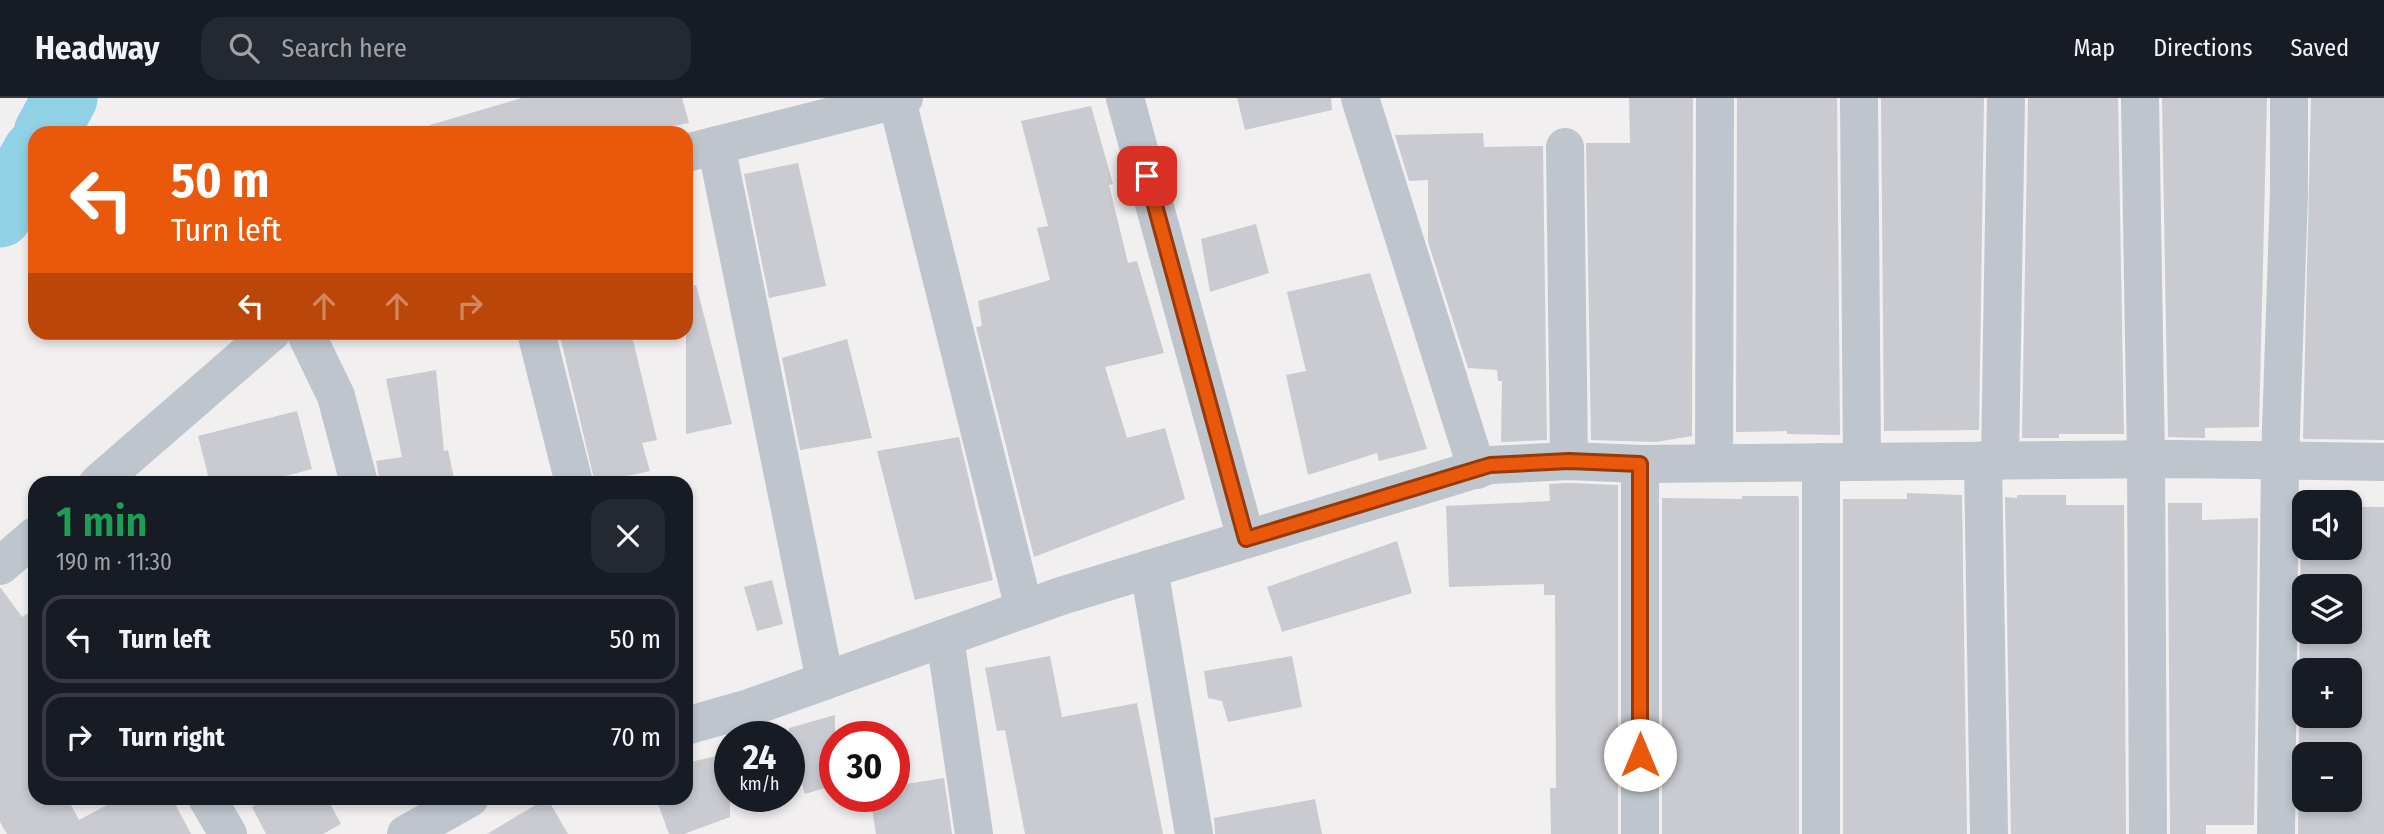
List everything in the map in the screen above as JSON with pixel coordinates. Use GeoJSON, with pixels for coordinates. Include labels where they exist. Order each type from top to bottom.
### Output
{"type":"FeatureCollection","features":[{"type":"Feature","properties":{"kind":"street"},"geometry":{"type":"LineString","coordinates":[[1125,98],[1246,539]]}},
{"type":"Feature","properties":{"kind":"street"},"geometry":{"type":"LineString","coordinates":[[1360,98],[1477,470]]}},
{"type":"Feature","properties":{"kind":"street"},"geometry":{"type":"LineString","coordinates":[[1714,463],[1715,98]]}},
{"type":"Feature","properties":{"kind":"street"},"geometry":{"type":"LineString","coordinates":[[1859,98],[1862,461]]}},
{"type":"Feature","properties":{"kind":"street"},"geometry":{"type":"LineString","coordinates":[[1989,834],[1992,460],[2006,98]]}},
{"type":"Feature","properties":{"kind":"street"},"geometry":{"type":"LineString","coordinates":[[2140,98],[2148,834]]}},
{"type":"Feature","properties":{"kind":"street"},"geometry":{"type":"LineString","coordinates":[[2276,834],[2280,460],[2289,192],[2289,98]]}},
{"type":"Feature","properties":{"kind":"street"},"geometry":{"type":"LineString","coordinates":[[825,681],[701,149],[900,99],[1024,608]]}},
{"type":"Feature","properties":{"kind":"street"},"geometry":{"type":"LineString","coordinates":[[1565,147],[1569,461]]}},
{"type":"Feature","properties":{"kind":"street"},"geometry":{"type":"LineString","coordinates":[[106,476],[263,340]]}},
{"type":"Feature","properties":{"kind":"street"},"geometry":{"type":"LineString","coordinates":[[309,340],[336,396],[357,476]]}},
{"type":"Feature","properties":{"kind":"street"},"geometry":{"type":"LineString","coordinates":[[538,340],[572,476]]}},
{"type":"Feature","properties":{"kind":"street"},"geometry":{"type":"LineString","coordinates":[[693,724],[749,708],[1024,608],[1490,465],[1569,461],[1640,464],[2146,459],[2384,462]]}},
{"type":"Feature","properties":{"kind":"street"},"geometry":{"type":"LineString","coordinates":[[1821,462],[1821,834]]}},
{"type":"Feature","properties":{"kind":"street"},"geometry":{"type":"LineString","coordinates":[[1640,464],[1640,834]]}},
{"type":"Feature","properties":{"kind":"street"},"geometry":{"type":"LineString","coordinates":[[0,566],[28,542]]}},
{"type":"Feature","properties":{"kind":"street"},"geometry":{"type":"LineString","coordinates":[[1149,569],[1194,834]]}},
{"type":"Feature","properties":{"kind":"street"},"geometry":{"type":"LineString","coordinates":[[945,638],[974,834]]}},
{"type":"Feature","properties":{"kind":"street"},"geometry":{"type":"LineString","coordinates":[[211,805],[228,834]]}},
{"type":"Feature","properties":{"kind":"street"},"geometry":{"type":"LineString","coordinates":[[412,833],[449,805]]}},
{"type":"Feature","properties":{"kind":"building"},"geometry":{"type":"Polygon","coordinates":[[[522,98],[682,98],[689,123],[673,126],[430,125],[522,98]]]}},
{"type":"Feature","properties":{"kind":"building"},"geometry":{"type":"Polygon","coordinates":[[[1237,98],[1331,98],[1332,110],[1245,130],[1237,98]]]}},
{"type":"Feature","properties":{"kind":"building"},"geometry":{"type":"Polygon","coordinates":[[[1629,98],[1693,98],[1692,436],[1656,442],[1591,440],[1586,143],[1630,143],[1629,98]]]}},
{"type":"Feature","properties":{"kind":"building"},"geometry":{"type":"Polygon","coordinates":[[[1737,98],[1837,98],[1840,435],[1787,434],[1787,431],[1736,432],[1737,98]]]}},
{"type":"Feature","properties":{"kind":"building"},"geometry":{"type":"Polygon","coordinates":[[[1881,98],[1984,98],[1979,430],[1884,431],[1881,98]]]}},
{"type":"Feature","properties":{"kind":"building"},"geometry":{"type":"Polygon","coordinates":[[[2028,98],[2118,98],[2124,434],[2059,434],[2059,438],[2022,438],[2028,98]]]}},
{"type":"Feature","properties":{"kind":"building"},"geometry":{"type":"Polygon","coordinates":[[[2162,98],[2267,98],[2259,427],[2205,428],[2205,438],[2168,437],[2162,98]]]}},
{"type":"Feature","properties":{"kind":"building"},"geometry":{"type":"Polygon","coordinates":[[[2311,98],[2384,98],[2384,440],[2303,439],[2311,98]]]}},
{"type":"Feature","properties":{"kind":"building"},"geometry":{"type":"Polygon","coordinates":[[[1091,106],[1113,184],[1109,185],[1128,263],[1137,261],[1164,353],[1105,367],[1127,438],[1165,428],[1185,499],[1034,557],[976,327],[982,326],[978,301],[1050,280],[1037,228],[1048,226],[1021,121],[1091,106]]]}},
{"type":"Feature","properties":{"kind":"building"},"geometry":{"type":"Polygon","coordinates":[[[1483,133],[1484,147],[1543,146],[1547,440],[1501,442],[1502,381],[1498,381],[1497,370],[1468,368],[1428,242],[1428,180],[1409,181],[1395,135],[1483,133]]]}},
{"type":"Feature","properties":{"kind":"building"},"geometry":{"type":"Polygon","coordinates":[[[798,163],[826,286],[769,298],[744,174],[798,163]]]}},
{"type":"Feature","properties":{"kind":"building"},"geometry":{"type":"Polygon","coordinates":[[[1256,224],[1269,273],[1210,292],[1201,239],[1256,224]]]}},
{"type":"Feature","properties":{"kind":"building"},"geometry":{"type":"Polygon","coordinates":[[[1370,273],[1427,449],[1379,461],[1377,453],[1308,475],[1286,375],[1306,371],[1287,292],[1370,273]]]}},
{"type":"Feature","properties":{"kind":"building"},"geometry":{"type":"Polygon","coordinates":[[[693,285],[696,285],[732,424],[686,434],[686,340],[693,340],[693,285]]]}},
{"type":"Feature","properties":{"kind":"building"},"geometry":{"type":"Polygon","coordinates":[[[847,339],[872,438],[800,450],[782,358],[847,339]]]}},
{"type":"Feature","properties":{"kind":"building"},"geometry":{"type":"Polygon","coordinates":[[[561,340],[633,340],[657,440],[642,443],[650,471],[627,476],[593,476],[561,340]]]}},
{"type":"Feature","properties":{"kind":"building"},"geometry":{"type":"Polygon","coordinates":[[[436,370],[444,451],[448,450],[454,476],[379,476],[376,461],[402,457],[386,379],[436,370]]]}},
{"type":"Feature","properties":{"kind":"building"},"geometry":{"type":"Polygon","coordinates":[[[297,411],[312,469],[286,476],[208,476],[198,436],[297,411]]]}},
{"type":"Feature","properties":{"kind":"building"},"geometry":{"type":"Polygon","coordinates":[[[959,437],[993,580],[915,600],[877,451],[959,437]]]}},
{"type":"Feature","properties":{"kind":"building"},"geometry":{"type":"Polygon","coordinates":[[[1549,484],[1618,485],[1618,834],[1551,834],[1550,788],[1556,788],[1555,595],[1544,595],[1544,584],[1449,587],[1446,506],[1550,501],[1549,484]]]}},
{"type":"Feature","properties":{"kind":"building"},"geometry":{"type":"Polygon","coordinates":[[[1907,493],[1962,495],[1967,834],[1843,834],[1843,499],[1907,499],[1907,493]]]}},
{"type":"Feature","properties":{"kind":"building"},"geometry":{"type":"Polygon","coordinates":[[[2017,495],[2066,495],[2066,505],[2124,505],[2126,834],[2011,834],[2005,497],[2017,498],[2017,495]]]}},
{"type":"Feature","properties":{"kind":"building"},"geometry":{"type":"Polygon","coordinates":[[[1742,496],[1798,496],[1799,499],[1799,834],[1662,834],[1662,498],[1742,499],[1742,496]]]}},
{"type":"Feature","properties":{"kind":"building"},"geometry":{"type":"Polygon","coordinates":[[[2168,503],[2202,503],[2202,520],[2258,518],[2254,825],[2206,825],[2206,834],[2170,834],[2168,503]]]}},
{"type":"Feature","properties":{"kind":"building"},"geometry":{"type":"Polygon","coordinates":[[[2362,507],[2384,507],[2384,834],[2298,834],[2298,812],[2362,812],[2362,742],[2299,742],[2299,728],[2362,728],[2362,658],[2300,658],[2300,644],[2362,644],[2362,574],[2300,574],[2301,560],[2362,560],[2362,507]]]}},
{"type":"Feature","properties":{"kind":"building"},"geometry":{"type":"Polygon","coordinates":[[[1397,541],[1412,593],[1282,632],[1267,587],[1397,541]]]}},
{"type":"Feature","properties":{"kind":"building"},"geometry":{"type":"Polygon","coordinates":[[[772,580],[783,624],[757,631],[744,587],[772,580]]]}},
{"type":"Feature","properties":{"kind":"building"},"geometry":{"type":"Polygon","coordinates":[[[0,587],[22,617],[28,613],[28,805],[71,805],[79,820],[107,805],[176,805],[191,834],[7,834],[0,822],[0,587]]]}},
{"type":"Feature","properties":{"kind":"building"},"geometry":{"type":"Polygon","coordinates":[[[1050,656],[1062,717],[1137,703],[1163,834],[1025,834],[1005,730],[997,731],[985,668],[1050,656]]]}},
{"type":"Feature","properties":{"kind":"building"},"geometry":{"type":"Polygon","coordinates":[[[1292,656],[1302,707],[1228,722],[1222,701],[1208,698],[1204,671],[1292,656]]]}},
{"type":"Feature","properties":{"kind":"building"},"geometry":{"type":"Polygon","coordinates":[[[835,715],[835,721],[819,721],[819,790],[805,794],[805,723],[835,715]]]}},
{"type":"Feature","properties":{"kind":"building"},"geometry":{"type":"Polygon","coordinates":[[[714,757],[714,812],[730,812],[730,817],[684,834],[669,834],[659,805],[693,805],[693,761],[714,757]]]}},
{"type":"Feature","properties":{"kind":"building"},"geometry":{"type":"Polygon","coordinates":[[[944,778],[952,834],[876,834],[873,812],[910,812],[910,783],[944,778]]]}},
{"type":"Feature","properties":{"kind":"building"},"geometry":{"type":"Polygon","coordinates":[[[1315,799],[1322,834],[1215,834],[1214,818],[1315,799]]]}},
{"type":"Feature","properties":{"kind":"building"},"geometry":{"type":"Polygon","coordinates":[[[331,805],[341,824],[323,834],[266,834],[252,807],[331,805]]]}},
{"type":"Feature","properties":{"kind":"building"},"geometry":{"type":"Polygon","coordinates":[[[535,805],[551,805],[568,834],[487,834],[535,805]]]}},
{"type":"Feature","properties":{"kind":"waterway"},"geometry":{"type":"LineString","coordinates":[[50,126],[65,98]]}},
{"type":"Feature","properties":{"kind":"waterway"},"geometry":{"type":"LineString","coordinates":[[0,215],[28,165]]}},
{"type":"Feature","properties":{"kind":"route"},"geometry":{"type":"LineString","coordinates":[[1147,176],[1246,539],[1490,465],[1569,461],[1640,464],[1640,755]]}}]}
